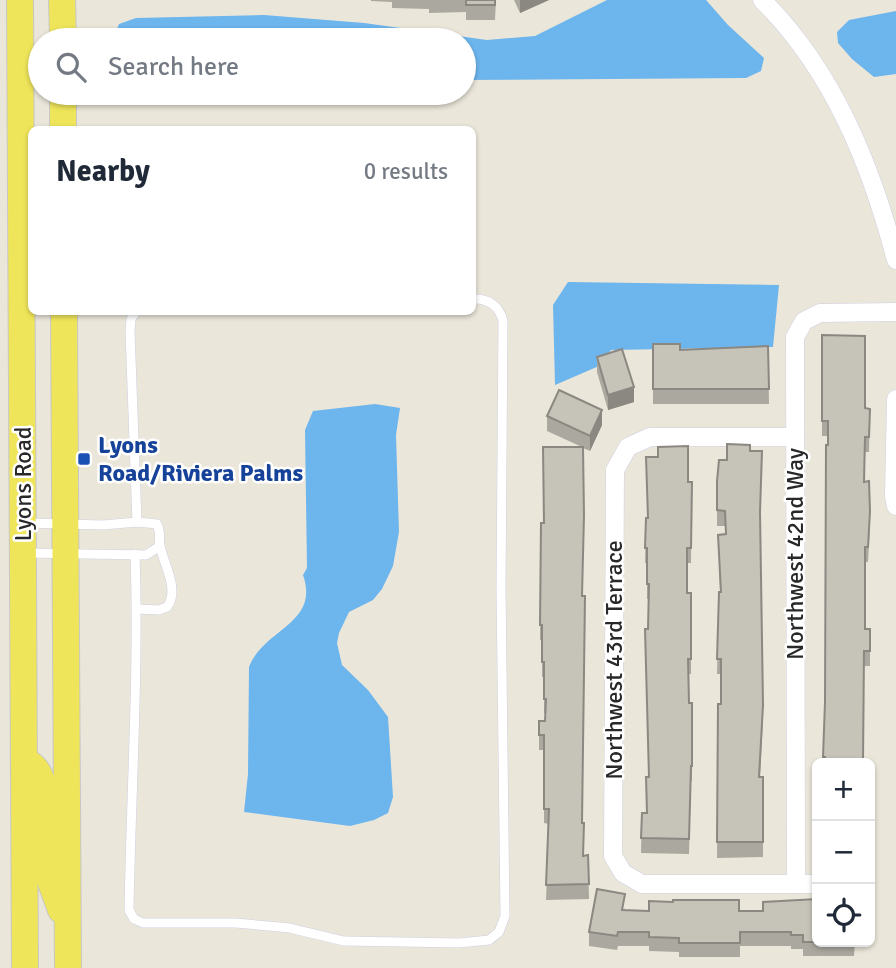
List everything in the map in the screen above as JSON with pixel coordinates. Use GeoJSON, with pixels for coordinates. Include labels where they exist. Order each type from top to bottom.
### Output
{"type":"FeatureCollection","features":[{"type":"Feature","properties":{"kind":"main road","name":"Lyons Road"},"geometry":{"type":"LineString","coordinates":[[20,0],[28,50]]}},
{"type":"Feature","properties":{"kind":"main road"},"geometry":{"type":"LineString","coordinates":[[62,0],[63,28]]}},
{"type":"Feature","properties":{"kind":"main road","name":"Lyons Road"},"geometry":{"type":"LineString","coordinates":[[29,105],[29,126]]}},
{"type":"Feature","properties":{"kind":"main road"},"geometry":{"type":"LineString","coordinates":[[63,105],[63,126]]}},
{"type":"Feature","properties":{"kind":"main road","name":"Lyons Road"},"geometry":{"type":"LineString","coordinates":[[25,968],[23,523],[28,194]]}},
{"type":"Feature","properties":{"kind":"main road","name":"Lyons Road"},"geometry":{"type":"LineString","coordinates":[[64,315],[68,968]]}},
{"type":"Feature","properties":{"kind":"main road"},"geometry":{"type":"LineString","coordinates":[[24,760],[39,773],[43,784],[43,861],[68,932]]}},
{"type":"Feature","properties":{"kind":"street"},"geometry":{"type":"LineString","coordinates":[[762,0],[804,51],[840,106],[867,166],[896,260]]}},
{"type":"Feature","properties":{"kind":"street","name":"Northwest 42nd Way"},"geometry":{"type":"LineString","coordinates":[[796,884],[795,337],[804,321],[820,313],[896,312]]}},
{"type":"Feature","properties":{"kind":"street"},"geometry":{"type":"LineString","coordinates":[[896,399],[896,506]]}},
{"type":"Feature","properties":{"kind":"street","name":"Northwest 43rd Terrace"},"geometry":{"type":"LineString","coordinates":[[795,437],[650,437],[628,447],[615,470],[613,856],[623,873],[642,884],[796,884]]}},
{"type":"Feature","properties":{"kind":"street"},"geometry":{"type":"LineString","coordinates":[[796,884],[812,884]]}},
{"type":"Feature","properties":{"kind":"lane"},"geometry":{"type":"LineString","coordinates":[[135,554],[138,680],[131,786],[129,910],[134,919],[143,923],[236,923],[290,928],[344,941],[459,943],[489,940],[499,932],[505,916],[500,587],[503,321],[501,312],[493,303],[476,299]]}},
{"type":"Feature","properties":{"kind":"lane"},"geometry":{"type":"LineString","coordinates":[[134,315],[130,331],[137,522]]}},
{"type":"Feature","properties":{"kind":"lane"},"geometry":{"type":"LineString","coordinates":[[23,523],[158,524],[162,534],[160,546],[167,565],[172,598],[167,607],[159,610],[137,609]]}},
{"type":"Feature","properties":{"kind":"lane"},"geometry":{"type":"LineString","coordinates":[[23,553],[146,555],[160,546]]}},
{"type":"Feature","properties":{"kind":"water"},"geometry":{"type":"Polygon","coordinates":[[[607,0],[706,0],[728,25],[764,58],[761,71],[746,78],[476,80],[476,38],[535,36],[607,0]]]}},
{"type":"Feature","properties":{"kind":"water"},"geometry":{"type":"Polygon","coordinates":[[[896,11],[896,74],[874,77],[838,43],[837,32],[849,20],[896,11]]]}},
{"type":"Feature","properties":{"kind":"water"},"geometry":{"type":"Polygon","coordinates":[[[264,15],[400,28],[118,28],[119,24],[136,18],[264,15]]]}},
{"type":"Feature","properties":{"kind":"water"},"geometry":{"type":"Polygon","coordinates":[[[568,282],[779,285],[773,347],[611,350],[599,366],[555,385],[553,305],[568,282]]]}},
{"type":"Feature","properties":{"kind":"water"},"geometry":{"type":"Polygon","coordinates":[[[375,404],[400,408],[396,435],[399,532],[393,566],[382,589],[373,600],[349,612],[337,643],[342,665],[368,690],[388,717],[393,797],[388,813],[350,826],[244,812],[248,774],[249,667],[256,654],[288,625],[304,605],[306,591],[303,575],[307,568],[305,430],[313,411],[375,404]]]}},
{"type":"Feature","properties":{"kind":"building"},"geometry":{"type":"Polygon","coordinates":[[[466,0],[495,0],[495,5],[466,5],[466,0]]]}},
{"type":"Feature","properties":{"kind":"building"},"geometry":{"type":"Polygon","coordinates":[[[822,335],[865,336],[865,408],[870,409],[869,437],[865,437],[864,482],[869,481],[870,511],[868,547],[865,547],[865,629],[870,629],[870,651],[864,651],[863,758],[823,757],[828,421],[822,421],[822,335]]]}},
{"type":"Feature","properties":{"kind":"building"},"geometry":{"type":"Polygon","coordinates":[[[653,344],[680,344],[680,350],[768,346],[769,389],[653,389],[653,344]]]}},
{"type":"Feature","properties":{"kind":"building"},"geometry":{"type":"Polygon","coordinates":[[[622,349],[634,387],[608,395],[597,357],[622,349]]]}},
{"type":"Feature","properties":{"kind":"building"},"geometry":{"type":"Polygon","coordinates":[[[559,390],[602,410],[590,436],[547,416],[559,390]]]}},
{"type":"Feature","properties":{"kind":"building"},"geometry":{"type":"Polygon","coordinates":[[[727,444],[750,445],[750,451],[762,451],[760,512],[763,705],[759,777],[763,777],[763,842],[717,842],[718,704],[721,704],[721,659],[717,659],[721,592],[718,535],[726,534],[725,511],[717,510],[717,481],[719,460],[727,460],[727,444]]]}},
{"type":"Feature","properties":{"kind":"building"},"geometry":{"type":"Polygon","coordinates":[[[688,446],[688,482],[692,482],[691,548],[687,548],[687,593],[691,593],[689,703],[692,703],[689,839],[641,838],[642,813],[647,813],[646,777],[649,777],[645,629],[648,629],[649,584],[645,548],[648,518],[646,457],[658,457],[658,447],[688,446]]]}},
{"type":"Feature","properties":{"kind":"building"},"geometry":{"type":"Polygon","coordinates":[[[543,447],[583,447],[582,596],[585,596],[582,823],[583,856],[588,855],[589,884],[546,885],[549,809],[544,809],[544,735],[539,735],[539,721],[545,721],[546,699],[540,625],[541,523],[544,523],[543,447]]]}},
{"type":"Feature","properties":{"kind":"building"},"geometry":{"type":"Polygon","coordinates":[[[597,889],[625,894],[622,910],[649,911],[649,901],[739,900],[739,911],[763,911],[763,902],[812,899],[812,942],[803,942],[803,935],[791,935],[791,932],[740,932],[740,943],[679,943],[679,938],[649,937],[649,932],[618,932],[617,936],[589,932],[597,889]]]}},
{"type":"Feature","properties":{"kind":"place","name":"Lyons Road/Riviera Palms"},"geometry":{"type":"Point","coordinates":[84,459]}}]}
